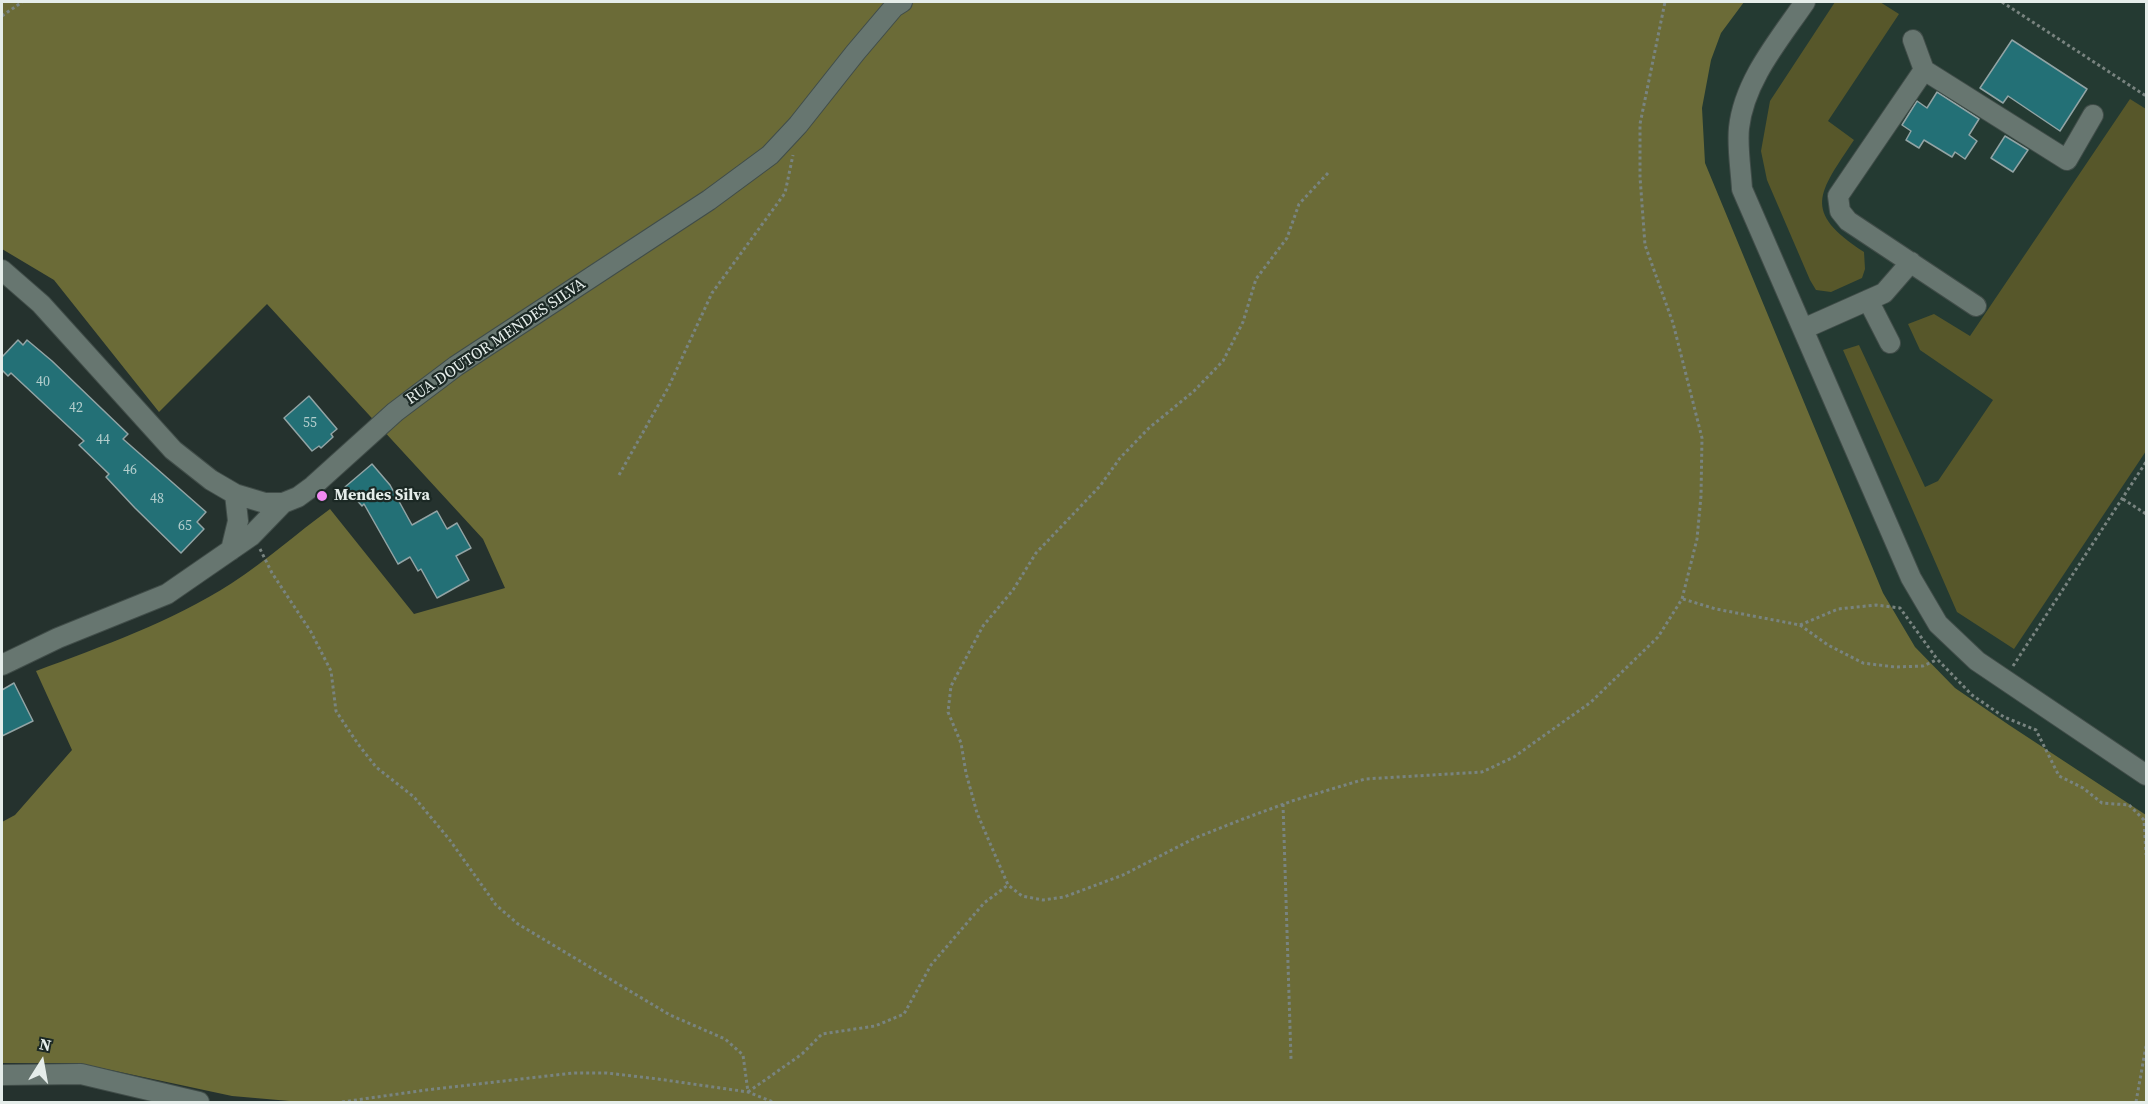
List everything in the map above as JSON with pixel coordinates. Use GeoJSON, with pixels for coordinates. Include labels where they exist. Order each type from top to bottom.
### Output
{"type":"FeatureCollection","features":[{"type":"Feature","properties":{"kind":"street","name":"RUA DOUTOR MENDES SILVA"},"geometry":{"type":"LineString","coordinates":[[283,502],[298,497],[313,486],[395,412],[456,366],[709,200],[770,155],[894,7],[902,2]]}},
{"type":"Feature","properties":{"kind":"street"},"geometry":{"type":"LineString","coordinates":[[1805,2],[1770,53],[1747,94],[1739,129],[1742,189],[1911,578],[1938,624],[1977,661],[2146,775]]}},
{"type":"Feature","properties":{"kind":"street"},"geometry":{"type":"LineString","coordinates":[[1912,40],[1924,70],[2067,160],[2093,115]]}},
{"type":"Feature","properties":{"kind":"street"},"geometry":{"type":"LineString","coordinates":[[1924,70],[1838,196],[1840,211],[1848,221],[1976,306]]}},
{"type":"Feature","properties":{"kind":"street"},"geometry":{"type":"LineString","coordinates":[[1803,329],[1884,292],[1911,262]]}},
{"type":"Feature","properties":{"kind":"street"},"geometry":{"type":"LineString","coordinates":[[2,270],[41,304],[173,450],[211,480],[236,494],[265,503],[283,502]]}},
{"type":"Feature","properties":{"kind":"street"},"geometry":{"type":"LineString","coordinates":[[1868,300],[1890,343]]}},
{"type":"Feature","properties":{"kind":"street"},"geometry":{"type":"LineString","coordinates":[[231,550],[238,521],[236,494]]}},
{"type":"Feature","properties":{"kind":"street"},"geometry":{"type":"LineString","coordinates":[[2,665],[58,638],[167,594],[251,536],[283,502]]}},
{"type":"Feature","properties":{"kind":"street"},"geometry":{"type":"LineString","coordinates":[[2,1075],[81,1074],[199,1102]]}},
{"type":"Feature","properties":{"kind":"path"},"geometry":{"type":"LineString","coordinates":[[2,16],[22,2]]}},
{"type":"Feature","properties":{"kind":"path"},"geometry":{"type":"LineString","coordinates":[[1328,173],[1299,204],[1287,238],[1256,279],[1243,322],[1222,361],[1194,391],[1134,443],[1100,486],[1036,553],[1013,590],[983,626],[951,686],[948,712],[961,743],[976,813],[1008,885],[1022,896],[1043,900],[1064,897],[1123,875],[1195,838],[1283,804],[1365,779],[1482,772],[1514,757],[1591,702],[1658,637],[1682,599],[1697,539],[1701,496],[1702,438],[1673,323],[1646,245],[1640,177],[1640,124],[1665,2]]}},
{"type":"Feature","properties":{"kind":"path"},"geometry":{"type":"LineString","coordinates":[[2002,2],[2146,96]]}},
{"type":"Feature","properties":{"kind":"path"},"geometry":{"type":"LineString","coordinates":[[619,475],[669,386],[712,294],[785,193],[793,158],[788,136]]}},
{"type":"Feature","properties":{"kind":"path"},"geometry":{"type":"LineString","coordinates":[[2004,680],[2146,462]]}},
{"type":"Feature","properties":{"kind":"path"},"geometry":{"type":"LineString","coordinates":[[2122,498],[2146,514]]}},
{"type":"Feature","properties":{"kind":"path"},"geometry":{"type":"LineString","coordinates":[[251,536],[310,632],[331,671],[336,711],[376,767],[414,797],[432,818],[496,905],[518,924],[670,1015],[725,1039],[743,1055],[748,1092]]}},
{"type":"Feature","properties":{"kind":"path"},"geometry":{"type":"LineString","coordinates":[[1682,599],[1716,609],[1800,625],[1828,645],[1863,663],[1895,667],[1923,666],[1937,659]]}},
{"type":"Feature","properties":{"kind":"path"},"geometry":{"type":"LineString","coordinates":[[1800,625],[1838,609],[1876,604],[1900,608],[1937,659],[1972,695],[2004,717],[2036,730],[2059,776],[2082,788],[2102,803],[2129,805],[2144,820],[2146,855]]}},
{"type":"Feature","properties":{"kind":"path"},"geometry":{"type":"LineString","coordinates":[[1283,804],[1291,1059]]}},
{"type":"Feature","properties":{"kind":"path"},"geometry":{"type":"LineString","coordinates":[[748,1092],[802,1054],[822,1034],[875,1026],[904,1014],[931,965],[984,903],[1008,885]]}},
{"type":"Feature","properties":{"kind":"path"},"geometry":{"type":"LineString","coordinates":[[2136,1102],[2146,1046]]}},
{"type":"Feature","properties":{"kind":"path"},"geometry":{"type":"LineString","coordinates":[[342,1102],[573,1073],[658,1078],[748,1092],[773,1102]]}},
{"type":"Feature","properties":{"kind":"shaded area"},"geometry":{"type":"Polygon","coordinates":[[[2,2],[1744,2],[1721,33],[1711,60],[1702,108],[1705,163],[1883,593],[1915,647],[1955,688],[2146,815],[2146,1102],[301,1102],[232,1096],[78,1063],[2,1063],[2,822],[15,815],[72,750],[36,671],[136,632],[209,597],[257,566],[330,509],[414,614],[505,588],[483,539],[267,304],[159,412],[54,280],[2,249],[2,2]]]}},
{"type":"Feature","properties":{"kind":"shaded area"},"geometry":{"type":"Polygon","coordinates":[[[1565,2],[2146,2],[2146,1102],[1565,2]]]}},
{"type":"Feature","properties":{"kind":"shaded area"},"geometry":{"type":"Polygon","coordinates":[[[1835,2],[1880,2],[1899,14],[1828,121],[1854,140],[1825,188],[1822,200],[1824,213],[1831,225],[1844,238],[1864,252],[1865,269],[1862,278],[1831,292],[1816,290],[1810,280],[1767,180],[1761,151],[1770,101],[1835,2]]]}},
{"type":"Feature","properties":{"kind":"shaded area"},"geometry":{"type":"Polygon","coordinates":[[[2130,99],[2146,109],[2146,451],[2014,649],[1957,612],[1843,350],[1859,345],[1925,487],[1938,481],[1993,400],[1920,350],[1908,324],[1934,314],[1970,336],[2130,99]]]}},
{"type":"Feature","properties":{"kind":"building"},"geometry":{"type":"Polygon","coordinates":[[[2012,40],[2087,89],[2060,131],[2008,96],[2003,103],[1980,88],[2012,40]]]}},
{"type":"Feature","properties":{"kind":"building"},"geometry":{"type":"Polygon","coordinates":[[[1937,92],[1979,119],[1969,135],[1977,141],[1965,159],[1955,152],[1952,157],[1924,140],[1919,148],[1906,140],[1911,131],[1902,125],[1917,101],[1927,108],[1937,92]]]}},
{"type":"Feature","properties":{"kind":"building"},"geometry":{"type":"Polygon","coordinates":[[[2005,136],[2028,150],[2013,172],[1991,158],[2005,136]]]}},
{"type":"Feature","properties":{"kind":"building"},"geometry":{"type":"Polygon","coordinates":[[[18,340],[23,345],[27,340],[52,361],[128,434],[123,439],[206,512],[197,522],[204,529],[181,553],[106,477],[109,474],[79,445],[84,441],[11,373],[8,376],[2,370],[2,357],[18,340]]]}},
{"type":"Feature","properties":{"kind":"building"},"geometry":{"type":"Polygon","coordinates":[[[309,396],[337,429],[331,434],[333,437],[321,448],[319,446],[312,451],[284,418],[309,396]]]}},
{"type":"Feature","properties":{"kind":"building"},"geometry":{"type":"Polygon","coordinates":[[[372,464],[390,485],[412,525],[437,511],[447,529],[457,523],[471,548],[456,556],[469,580],[437,598],[421,569],[418,571],[410,557],[398,564],[364,504],[362,506],[345,487],[372,464]]]}},
{"type":"Feature","properties":{"kind":"building"},"geometry":{"type":"Polygon","coordinates":[[[14,683],[33,721],[2,736],[2,690],[14,683]]]}},
{"type":"Feature","properties":{"kind":"place","name":"Mendes Silva"},"geometry":{"type":"Point","coordinates":[322,496]}}]}
